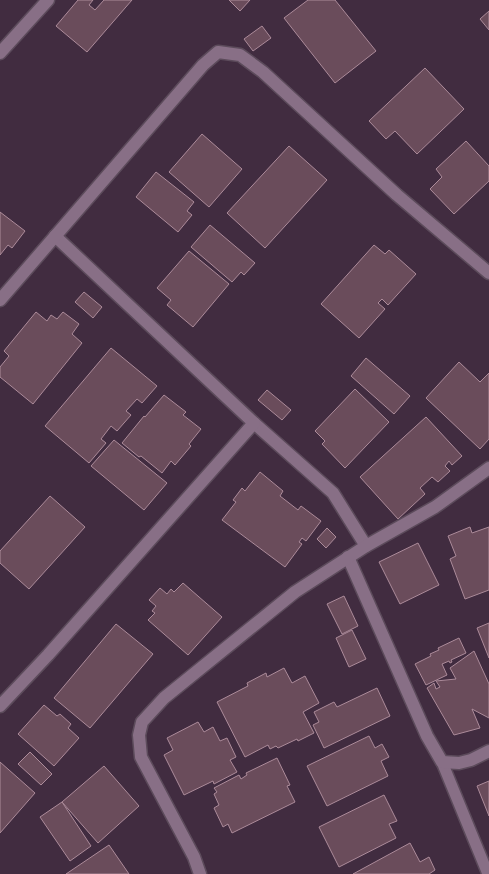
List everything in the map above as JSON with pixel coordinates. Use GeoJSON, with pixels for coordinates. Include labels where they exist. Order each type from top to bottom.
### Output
{"type":"FeatureCollection","features":[{"type":"Feature","properties":{"kind":"street"},"geometry":{"type":"LineString","coordinates":[[0,53],[48,0]]}},
{"type":"Feature","properties":{"kind":"street"},"geometry":{"type":"LineString","coordinates":[[0,300],[204,65],[218,52],[240,55],[263,72],[397,195],[489,273]]}},
{"type":"Feature","properties":{"kind":"street"},"geometry":{"type":"LineString","coordinates":[[55,236],[254,423],[333,494],[366,546]]}},
{"type":"Feature","properties":{"kind":"street"},"geometry":{"type":"LineString","coordinates":[[0,706],[254,423]]}},
{"type":"Feature","properties":{"kind":"street"},"geometry":{"type":"LineString","coordinates":[[200,874],[194,857],[141,757],[139,735],[142,722],[164,698],[295,592],[366,546],[436,507],[489,468]]}},
{"type":"Feature","properties":{"kind":"street"},"geometry":{"type":"LineString","coordinates":[[348,557],[427,736],[442,762],[465,762],[489,751]]}},
{"type":"Feature","properties":{"kind":"lane"},"geometry":{"type":"LineString","coordinates":[[442,762],[488,874]]}},
{"type":"Feature","properties":{"kind":"building"},"geometry":{"type":"Polygon","coordinates":[[[78,0],[93,0],[89,5],[95,10],[104,0],[132,0],[87,52],[56,26],[78,0]]]}},
{"type":"Feature","properties":{"kind":"building"},"geometry":{"type":"Polygon","coordinates":[[[229,0],[250,0],[240,11],[229,0]]]}},
{"type":"Feature","properties":{"kind":"building"},"geometry":{"type":"Polygon","coordinates":[[[308,0],[335,0],[376,51],[335,83],[284,18],[308,0]]]}},
{"type":"Feature","properties":{"kind":"building"},"geometry":{"type":"Polygon","coordinates":[[[489,11],[489,30],[480,19],[489,11]]]}},
{"type":"Feature","properties":{"kind":"building"},"geometry":{"type":"Polygon","coordinates":[[[262,26],[271,38],[253,51],[244,39],[262,26]]]}},
{"type":"Feature","properties":{"kind":"building"},"geometry":{"type":"Polygon","coordinates":[[[425,68],[464,109],[417,154],[395,131],[386,139],[369,121],[425,68]]]}},
{"type":"Feature","properties":{"kind":"building"},"geometry":{"type":"Polygon","coordinates":[[[202,134],[242,169],[209,207],[169,172],[202,134]]]}},
{"type":"Feature","properties":{"kind":"building"},"geometry":{"type":"Polygon","coordinates":[[[466,141],[489,166],[489,181],[454,214],[430,189],[442,177],[436,169],[466,141]]]}},
{"type":"Feature","properties":{"kind":"building"},"geometry":{"type":"Polygon","coordinates":[[[289,146],[327,180],[265,248],[227,213],[289,146]]]}},
{"type":"Feature","properties":{"kind":"building"},"geometry":{"type":"Polygon","coordinates":[[[156,172],[194,202],[187,211],[192,215],[178,232],[136,197],[156,172]]]}},
{"type":"Feature","properties":{"kind":"building"},"geometry":{"type":"Polygon","coordinates":[[[0,212],[25,231],[12,248],[8,245],[0,255],[0,212]]]}},
{"type":"Feature","properties":{"kind":"building"},"geometry":{"type":"Polygon","coordinates":[[[210,225],[255,263],[244,275],[241,272],[232,282],[191,247],[210,225]]]}},
{"type":"Feature","properties":{"kind":"building"},"geometry":{"type":"Polygon","coordinates":[[[374,245],[385,254],[389,250],[416,274],[388,305],[382,299],[378,303],[385,309],[359,338],[321,304],[374,245]]]}},
{"type":"Feature","properties":{"kind":"building"},"geometry":{"type":"Polygon","coordinates":[[[189,251],[229,284],[193,327],[167,305],[171,300],[157,288],[189,251]]]}},
{"type":"Feature","properties":{"kind":"building"},"geometry":{"type":"Polygon","coordinates":[[[84,292],[102,307],[93,318],[75,302],[84,292]]]}},
{"type":"Feature","properties":{"kind":"building"},"geometry":{"type":"Polygon","coordinates":[[[36,312],[47,321],[51,315],[57,319],[63,312],[79,324],[72,334],[82,343],[33,404],[0,377],[0,367],[9,356],[4,351],[36,312]]]}},
{"type":"Feature","properties":{"kind":"building"},"geometry":{"type":"Polygon","coordinates":[[[111,348],[157,386],[142,403],[137,399],[126,411],[131,415],[117,431],[111,426],[101,439],[106,443],[89,463],[45,426],[111,348]]]}},
{"type":"Feature","properties":{"kind":"building"},"geometry":{"type":"Polygon","coordinates":[[[366,358],[410,396],[394,414],[351,376],[366,358]]]}},
{"type":"Feature","properties":{"kind":"building"},"geometry":{"type":"Polygon","coordinates":[[[459,362],[480,382],[489,373],[489,439],[480,449],[426,398],[459,362]]]}},
{"type":"Feature","properties":{"kind":"building"},"geometry":{"type":"Polygon","coordinates":[[[355,389],[389,422],[345,468],[322,444],[325,441],[315,431],[355,389]]]}},
{"type":"Feature","properties":{"kind":"building"},"geometry":{"type":"Polygon","coordinates":[[[267,390],[291,410],[282,420],[258,400],[267,390]]]}},
{"type":"Feature","properties":{"kind":"building"},"geometry":{"type":"Polygon","coordinates":[[[164,395],[186,412],[183,415],[201,429],[189,444],[191,446],[175,465],[171,461],[162,473],[122,443],[164,395]]]}},
{"type":"Feature","properties":{"kind":"building"},"geometry":{"type":"Polygon","coordinates":[[[426,417],[462,456],[452,465],[449,461],[445,466],[450,471],[438,482],[432,477],[420,488],[425,494],[398,519],[360,477],[426,417]]]}},
{"type":"Feature","properties":{"kind":"building"},"geometry":{"type":"Polygon","coordinates":[[[114,440],[167,483],[144,510],[91,466],[114,440]]]}},
{"type":"Feature","properties":{"kind":"building"},"geometry":{"type":"Polygon","coordinates":[[[260,472],[283,491],[280,496],[298,510],[301,506],[321,521],[306,541],[302,538],[299,542],[302,544],[285,567],[222,520],[236,502],[233,500],[242,488],[245,491],[260,472]]]}},
{"type":"Feature","properties":{"kind":"building"},"geometry":{"type":"Polygon","coordinates":[[[50,496],[85,527],[29,589],[0,563],[0,551],[50,496]]]}},
{"type":"Feature","properties":{"kind":"building"},"geometry":{"type":"Polygon","coordinates":[[[470,527],[472,533],[489,527],[489,590],[465,599],[450,559],[456,556],[448,536],[470,527]]]}},
{"type":"Feature","properties":{"kind":"building"},"geometry":{"type":"Polygon","coordinates":[[[327,528],[336,537],[326,548],[317,539],[327,528]]]}},
{"type":"Feature","properties":{"kind":"building"},"geometry":{"type":"Polygon","coordinates":[[[418,543],[439,585],[400,604],[379,562],[418,543]]]}},
{"type":"Feature","properties":{"kind":"building"},"geometry":{"type":"Polygon","coordinates":[[[183,583],[222,617],[188,655],[148,620],[155,613],[152,611],[156,606],[149,600],[160,588],[167,594],[171,589],[174,592],[183,583]]]}},
{"type":"Feature","properties":{"kind":"building"},"geometry":{"type":"Polygon","coordinates":[[[344,596],[358,626],[342,634],[327,604],[344,596]]]}},
{"type":"Feature","properties":{"kind":"building"},"geometry":{"type":"Polygon","coordinates":[[[489,623],[489,658],[477,628],[489,623]]]}},
{"type":"Feature","properties":{"kind":"building"},"geometry":{"type":"Polygon","coordinates":[[[116,624],[153,654],[90,728],[54,698],[116,624]]]}},
{"type":"Feature","properties":{"kind":"building"},"geometry":{"type":"Polygon","coordinates":[[[352,630],[366,659],[349,667],[336,638],[352,630]]]}},
{"type":"Feature","properties":{"kind":"building"},"geometry":{"type":"Polygon","coordinates":[[[459,638],[466,653],[451,660],[452,662],[450,663],[449,661],[442,664],[447,675],[426,685],[415,664],[431,656],[430,654],[439,650],[438,648],[459,638]]]}},
{"type":"Feature","properties":{"kind":"building"},"geometry":{"type":"Polygon","coordinates":[[[474,651],[489,684],[489,718],[472,709],[480,728],[454,735],[427,688],[434,683],[436,689],[440,687],[436,681],[456,679],[450,668],[474,651]]]}},
{"type":"Feature","properties":{"kind":"building"},"geometry":{"type":"Polygon","coordinates":[[[284,668],[292,683],[305,676],[319,703],[303,712],[314,733],[278,748],[276,746],[270,749],[268,745],[245,757],[217,702],[248,686],[247,683],[266,673],[267,677],[284,668]]]}},
{"type":"Feature","properties":{"kind":"building"},"geometry":{"type":"Polygon","coordinates":[[[377,688],[390,716],[324,748],[313,725],[319,722],[314,712],[334,702],[337,707],[377,688]]]}},
{"type":"Feature","properties":{"kind":"building"},"geometry":{"type":"Polygon","coordinates":[[[44,705],[57,716],[60,714],[71,724],[68,728],[79,738],[54,766],[18,734],[44,705]]]}},
{"type":"Feature","properties":{"kind":"building"},"geometry":{"type":"Polygon","coordinates":[[[198,722],[204,732],[213,727],[220,741],[227,738],[236,757],[230,760],[237,772],[214,784],[213,781],[184,795],[164,755],[173,750],[167,738],[198,722]]]}},
{"type":"Feature","properties":{"kind":"building"},"geometry":{"type":"Polygon","coordinates":[[[369,736],[375,748],[382,744],[389,757],[381,761],[388,776],[327,806],[307,766],[369,736]]]}},
{"type":"Feature","properties":{"kind":"building"},"geometry":{"type":"Polygon","coordinates":[[[30,752],[52,774],[41,785],[18,764],[30,752]]]}},
{"type":"Feature","properties":{"kind":"building"},"geometry":{"type":"Polygon","coordinates":[[[277,758],[290,785],[287,786],[295,802],[232,833],[228,824],[223,827],[214,808],[219,805],[214,794],[217,792],[214,788],[239,775],[241,779],[247,775],[246,773],[277,758]]]}},
{"type":"Feature","properties":{"kind":"building"},"geometry":{"type":"Polygon","coordinates":[[[0,762],[35,793],[0,833],[0,762]]]}},
{"type":"Feature","properties":{"kind":"building"},"geometry":{"type":"Polygon","coordinates":[[[104,766],[139,806],[98,843],[62,802],[104,766]]]}},
{"type":"Feature","properties":{"kind":"building"},"geometry":{"type":"Polygon","coordinates":[[[489,781],[489,816],[477,786],[489,781]]]}},
{"type":"Feature","properties":{"kind":"building"},"geometry":{"type":"Polygon","coordinates":[[[384,795],[397,821],[389,824],[396,838],[339,867],[319,827],[384,795]]]}},
{"type":"Feature","properties":{"kind":"building"},"geometry":{"type":"Polygon","coordinates":[[[62,802],[91,846],[70,861],[40,817],[62,802]]]}},
{"type":"Feature","properties":{"kind":"building"},"geometry":{"type":"Polygon","coordinates":[[[410,843],[420,862],[429,857],[435,870],[429,874],[353,874],[410,843]]]}},
{"type":"Feature","properties":{"kind":"building"},"geometry":{"type":"Polygon","coordinates":[[[109,845],[129,874],[66,874],[109,845]]]}}]}
